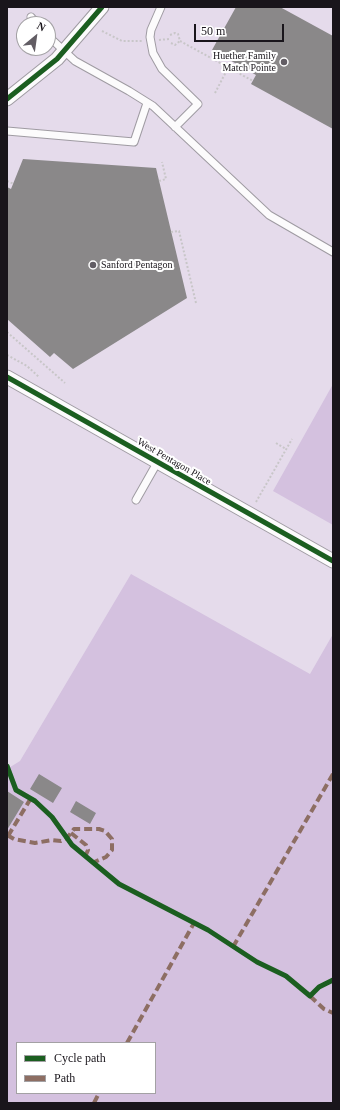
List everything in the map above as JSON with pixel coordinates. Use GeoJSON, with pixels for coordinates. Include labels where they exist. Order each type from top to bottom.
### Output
{"type":"FeatureCollection","features":[{"type":"Feature","properties":{"kind":"street"},"geometry":{"type":"LineString","coordinates":[[7,99],[42,72],[64,52],[102,7]]}},
{"type":"Feature","properties":{"kind":"street","name":"West Pentagon Place"},"geometry":{"type":"LineString","coordinates":[[7,377],[333,561]]}},
{"type":"Feature","properties":{"kind":"lane"},"geometry":{"type":"LineString","coordinates":[[161,7],[153,23],[150,40],[153,53],[162,69],[198,104],[175,127]]}},
{"type":"Feature","properties":{"kind":"lane"},"geometry":{"type":"LineString","coordinates":[[56,44],[76,61],[148,103],[269,215],[333,252]]}},
{"type":"Feature","properties":{"kind":"lane"},"geometry":{"type":"LineString","coordinates":[[7,131],[134,142],[148,103]]}},
{"type":"Feature","properties":{"kind":"lane"},"geometry":{"type":"LineString","coordinates":[[136,500],[157,463]]}},
{"type":"Feature","properties":{"kind":"path"},"geometry":{"type":"LineString","coordinates":[[102,31],[122,41],[169,39]]}},
{"type":"Feature","properties":{"kind":"path"},"geometry":{"type":"LineString","coordinates":[[170,35],[175,33],[178,34],[180,41],[253,81]]}},
{"type":"Feature","properties":{"kind":"path"},"geometry":{"type":"LineString","coordinates":[[171,43],[175,45],[180,41]]}},
{"type":"Feature","properties":{"kind":"path"},"geometry":{"type":"LineString","coordinates":[[215,93],[228,68]]}},
{"type":"Feature","properties":{"kind":"path"},"geometry":{"type":"LineString","coordinates":[[159,181],[166,179],[162,162]]}},
{"type":"Feature","properties":{"kind":"path"},"geometry":{"type":"LineString","coordinates":[[7,181],[14,184]]}},
{"type":"Feature","properties":{"kind":"path"},"geometry":{"type":"LineString","coordinates":[[171,232],[179,231],[196,303]]}},
{"type":"Feature","properties":{"kind":"path"},"geometry":{"type":"LineString","coordinates":[[7,332],[65,383]]}},
{"type":"Feature","properties":{"kind":"path"},"geometry":{"type":"LineString","coordinates":[[7,355],[27,366],[39,377]]}},
{"type":"Feature","properties":{"kind":"path"},"geometry":{"type":"LineString","coordinates":[[256,502],[292,439]]}},
{"type":"Feature","properties":{"kind":"path"},"geometry":{"type":"LineString","coordinates":[[276,443],[286,449]]}},
{"type":"Feature","properties":{"kind":"shaded area"},"geometry":{"type":"Polygon","coordinates":[[[7,7],[333,7],[333,1103],[7,1103],[7,7]]]}},
{"type":"Feature","properties":{"kind":"shaded area"},"geometry":{"type":"Polygon","coordinates":[[[333,384],[333,525],[273,491],[333,384]]]}},
{"type":"Feature","properties":{"kind":"shaded area"},"geometry":{"type":"Polygon","coordinates":[[[131,574],[310,674],[333,634],[333,1103],[7,1103],[7,769],[20,761],[131,574]]]}},
{"type":"Feature","properties":{"kind":"building","name":"Huether Family Match Pointe"},"geometry":{"type":"Polygon","coordinates":[[[236,7],[280,7],[333,36],[333,129],[251,84],[256,75],[212,50],[236,7]]]}},
{"type":"Feature","properties":{"kind":"building","name":"Sanford Pentagon"},"geometry":{"type":"Polygon","coordinates":[[[23,159],[156,168],[187,298],[73,369],[54,353],[50,357],[7,319],[7,187],[11,189],[23,159]]]}},
{"type":"Feature","properties":{"kind":"building"},"geometry":{"type":"Polygon","coordinates":[[[39,774],[62,788],[53,803],[30,789],[39,774]]]}},
{"type":"Feature","properties":{"kind":"building"},"geometry":{"type":"Polygon","coordinates":[[[7,791],[24,802],[7,830],[7,791]]]}},
{"type":"Feature","properties":{"kind":"building"},"geometry":{"type":"Polygon","coordinates":[[[76,801],[96,813],[90,824],[70,812],[76,801]]]}},
{"type":"Feature","properties":{"kind":"marked path"},"geometry":{"type":"LineString","coordinates":[[233,947],[333,774]]}},
{"type":"Feature","properties":{"kind":"marked path"},"geometry":{"type":"LineString","coordinates":[[8,836],[31,798]]}},
{"type":"Feature","properties":{"kind":"marked path"},"geometry":{"type":"LineString","coordinates":[[7,835],[14,839],[35,843],[52,840],[61,841],[67,838],[74,829],[99,829],[105,831],[112,839],[112,850],[106,857],[92,863]]}},
{"type":"Feature","properties":{"kind":"marked path"},"geometry":{"type":"LineString","coordinates":[[71,833],[86,845],[88,850],[85,857]]}},
{"type":"Feature","properties":{"kind":"marked path"},"geometry":{"type":"LineString","coordinates":[[128,1042],[194,923]]}},
{"type":"Feature","properties":{"kind":"marked path"},"geometry":{"type":"LineString","coordinates":[[310,996],[324,1009],[333,1013]]}},
{"type":"Feature","properties":{"kind":"marked path"},"geometry":{"type":"LineString","coordinates":[[94,1103],[98,1094]]}},
{"type":"Feature","properties":{"kind":"cycle path"},"geometry":{"type":"LineString","coordinates":[[7,99],[57,59],[102,7]]}},
{"type":"Feature","properties":{"kind":"cycle path"},"geometry":{"type":"LineString","coordinates":[[7,377],[333,561]]}},
{"type":"Feature","properties":{"kind":"cycle path"},"geometry":{"type":"LineString","coordinates":[[7,766],[16,790],[35,801],[52,817],[72,845],[119,884],[208,930],[257,962],[286,976],[310,996],[319,987],[333,980]]}},
{"type":"Feature","properties":{"kind":"place","name":"Huether Family Match Pointe"},"geometry":{"type":"Point","coordinates":[284,62]}},
{"type":"Feature","properties":{"kind":"place","name":"Sanford Pentagon"},"geometry":{"type":"Point","coordinates":[93,265]}}]}
